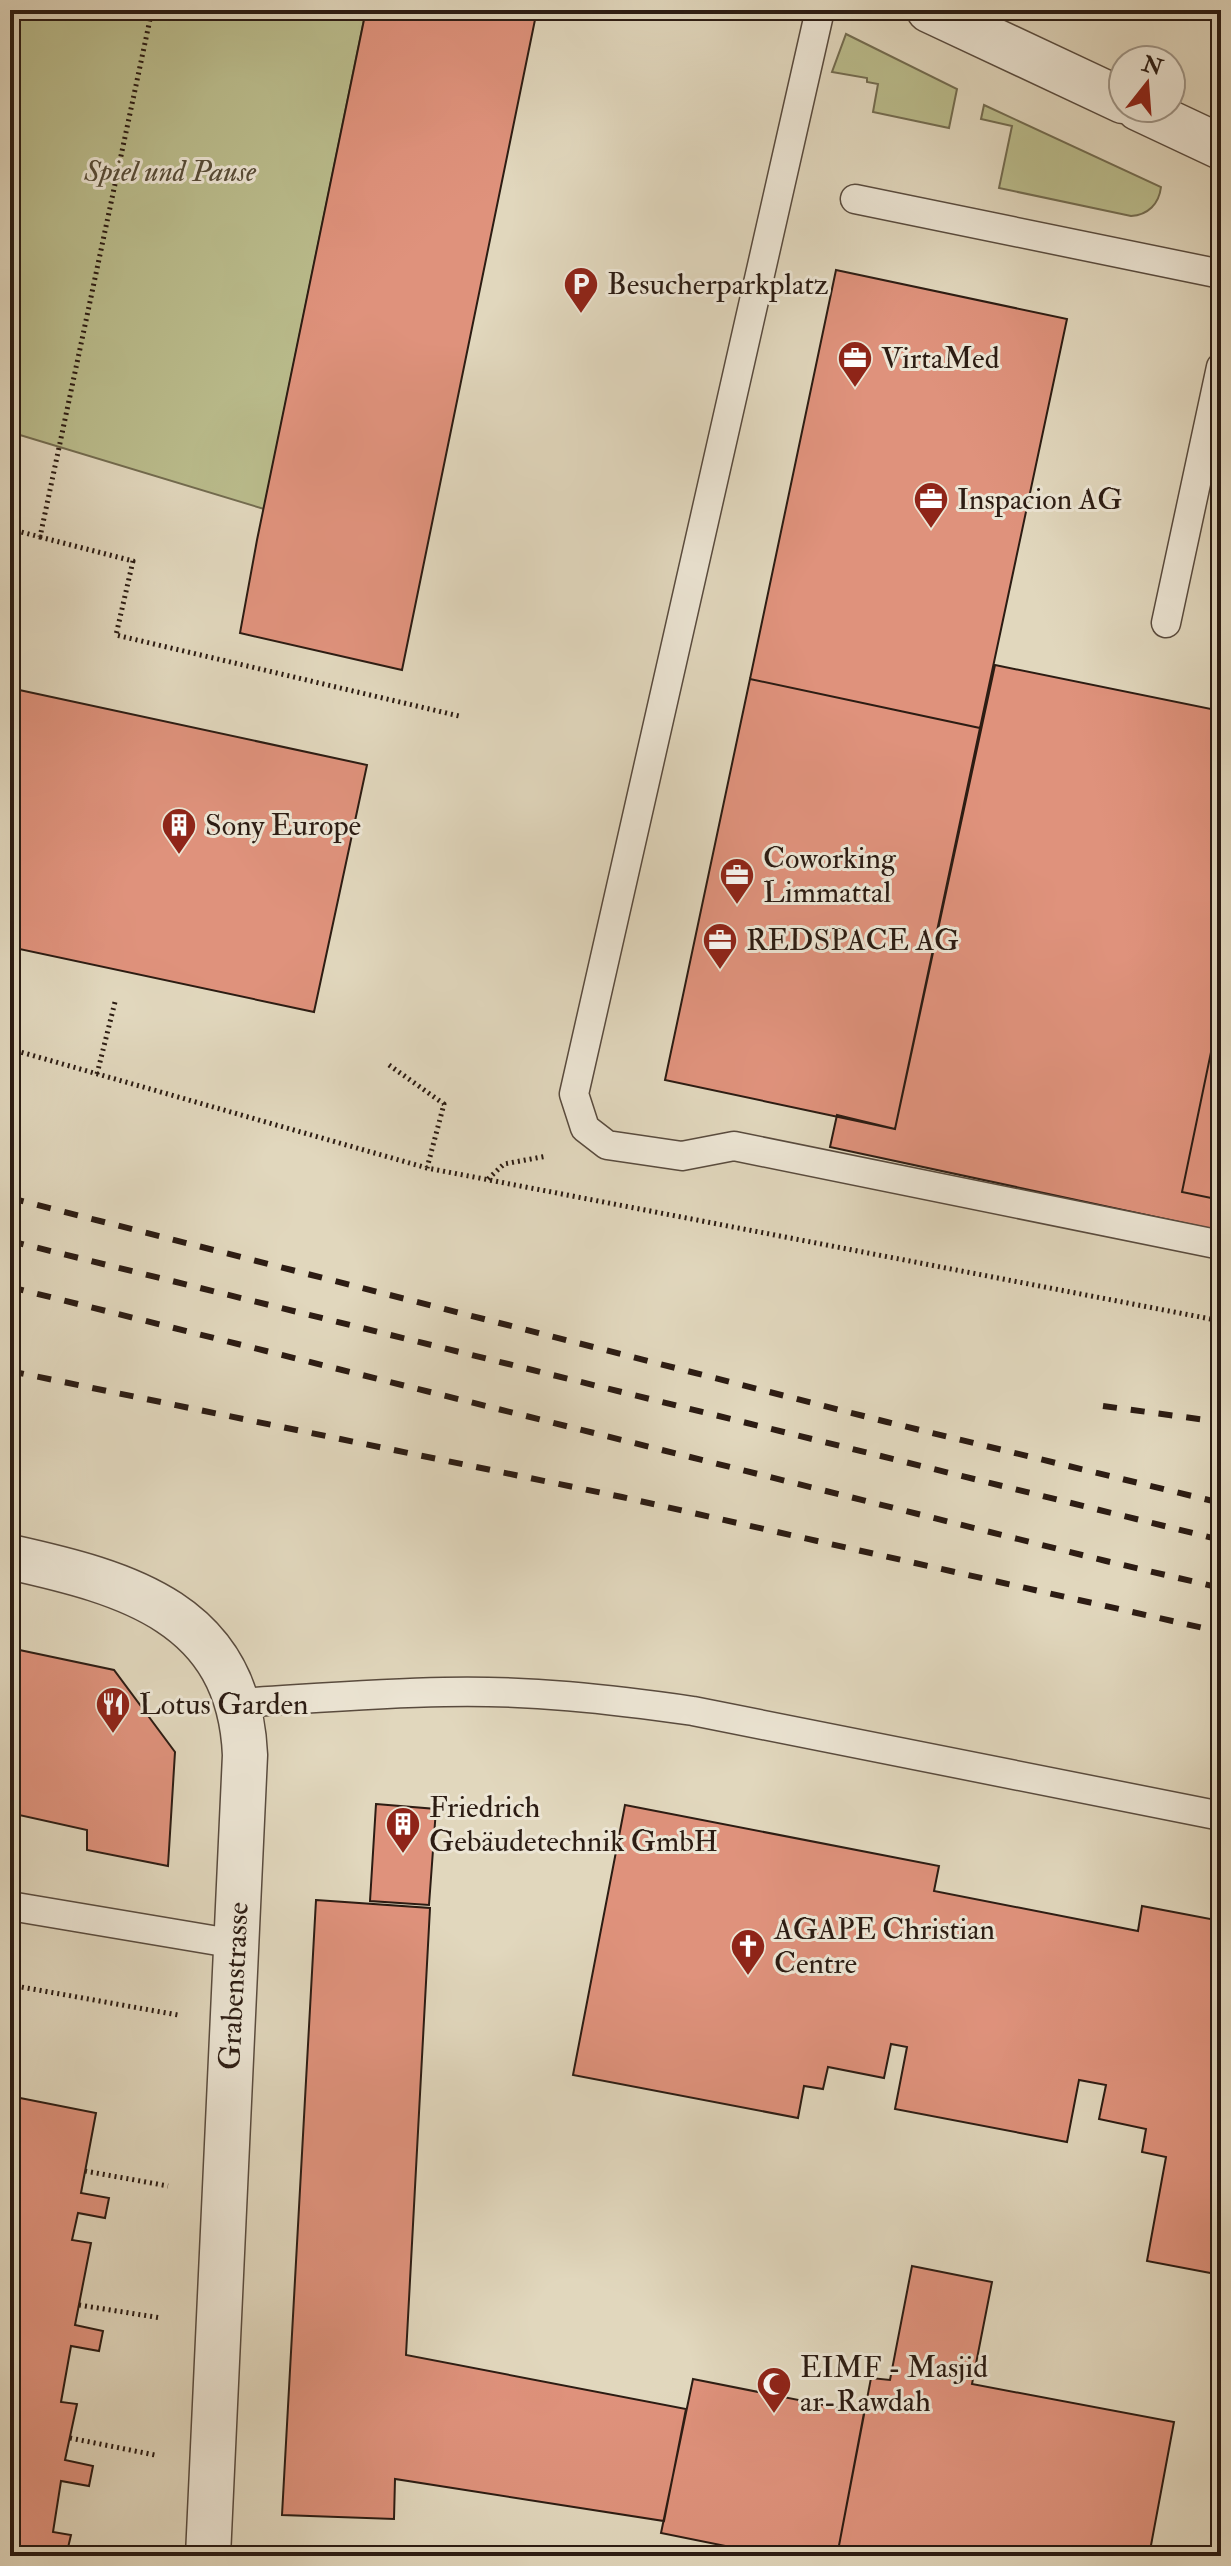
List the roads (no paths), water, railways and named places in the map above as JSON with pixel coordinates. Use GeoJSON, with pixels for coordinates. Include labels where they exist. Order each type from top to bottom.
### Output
{"type":"FeatureCollection","features":[{"type":"Feature","properties":{"kind":"street"},"geometry":{"type":"LineString","coordinates":[[929,10],[1107,93]]}},
{"type":"Feature","properties":{"kind":"street"},"geometry":{"type":"LineString","coordinates":[[1172,124],[1221,147]]}},
{"type":"Feature","properties":{"kind":"street","name":"Grabenstrasse"},"geometry":{"type":"LineString","coordinates":[[10,1557],[99,1579],[171,1612],[199,1637],[222,1667],[238,1703],[243,1726],[245,1755],[208,2556]]}},
{"type":"Feature","properties":{"kind":"lane"},"geometry":{"type":"LineString","coordinates":[[820,10],[574,1094],[585,1128],[607,1145],[682,1156],[734,1146],[1221,1245]]}},
{"type":"Feature","properties":{"kind":"lane"},"geometry":{"type":"LineString","coordinates":[[855,199],[1221,274]]}},
{"type":"Feature","properties":{"kind":"lane"},"geometry":{"type":"LineString","coordinates":[[1166,623],[1221,367]]}},
{"type":"Feature","properties":{"kind":"lane"},"geometry":{"type":"LineString","coordinates":[[238,1703],[445,1692],[628,1701],[693,1711],[1221,1816]]}},
{"type":"Feature","properties":{"kind":"lane"},"geometry":{"type":"LineString","coordinates":[[10,1906],[236,1944]]}},
{"type":"Feature","properties":{"kind":"railway"},"geometry":{"type":"LineString","coordinates":[[10,1198],[887,1422],[1221,1503]]}},
{"type":"Feature","properties":{"kind":"railway"},"geometry":{"type":"LineString","coordinates":[[10,1241],[1221,1540]]}},
{"type":"Feature","properties":{"kind":"railway"},"geometry":{"type":"LineString","coordinates":[[10,1287],[1221,1588]]}},
{"type":"Feature","properties":{"kind":"railway"},"geometry":{"type":"LineString","coordinates":[[10,1371],[622,1497],[1221,1632]]}},
{"type":"Feature","properties":{"kind":"railway"},"geometry":{"type":"LineString","coordinates":[[1103,1406],[1221,1422]]}},
{"type":"Feature","properties":{"kind":"place","name":"Besucherparkplatz"},"geometry":{"type":"Point","coordinates":[581,315]}},
{"type":"Feature","properties":{"kind":"place","name":"VirtaMed"},"geometry":{"type":"Point","coordinates":[855,389]}},
{"type":"Feature","properties":{"kind":"place","name":"Inspacion AG"},"geometry":{"type":"Point","coordinates":[931,530]}},
{"type":"Feature","properties":{"kind":"place","name":"Sony Europe"},"geometry":{"type":"Point","coordinates":[179,856]}},
{"type":"Feature","properties":{"kind":"place","name":"Coworking Limmattal"},"geometry":{"type":"Point","coordinates":[737,906]}},
{"type":"Feature","properties":{"kind":"place","name":"REDSPACE AG"},"geometry":{"type":"Point","coordinates":[720,971]}},
{"type":"Feature","properties":{"kind":"place","name":"Lotus Garden"},"geometry":{"type":"Point","coordinates":[113,1735]}},
{"type":"Feature","properties":{"kind":"place","name":"Friedrich Gebäudetechnik GmbH"},"geometry":{"type":"Point","coordinates":[403,1855]}},
{"type":"Feature","properties":{"kind":"place","name":"AGAPE Christian Centre"},"geometry":{"type":"Point","coordinates":[748,1977]}},
{"type":"Feature","properties":{"kind":"place","name":"EIMF - Masjid ar-Rawdah"},"geometry":{"type":"Point","coordinates":[774,2415]}},
{"type":"Feature","properties":{"kind":"park label","name":"Spiel und Pause"},"geometry":{"type":"Point","coordinates":[170,171]}}]}
